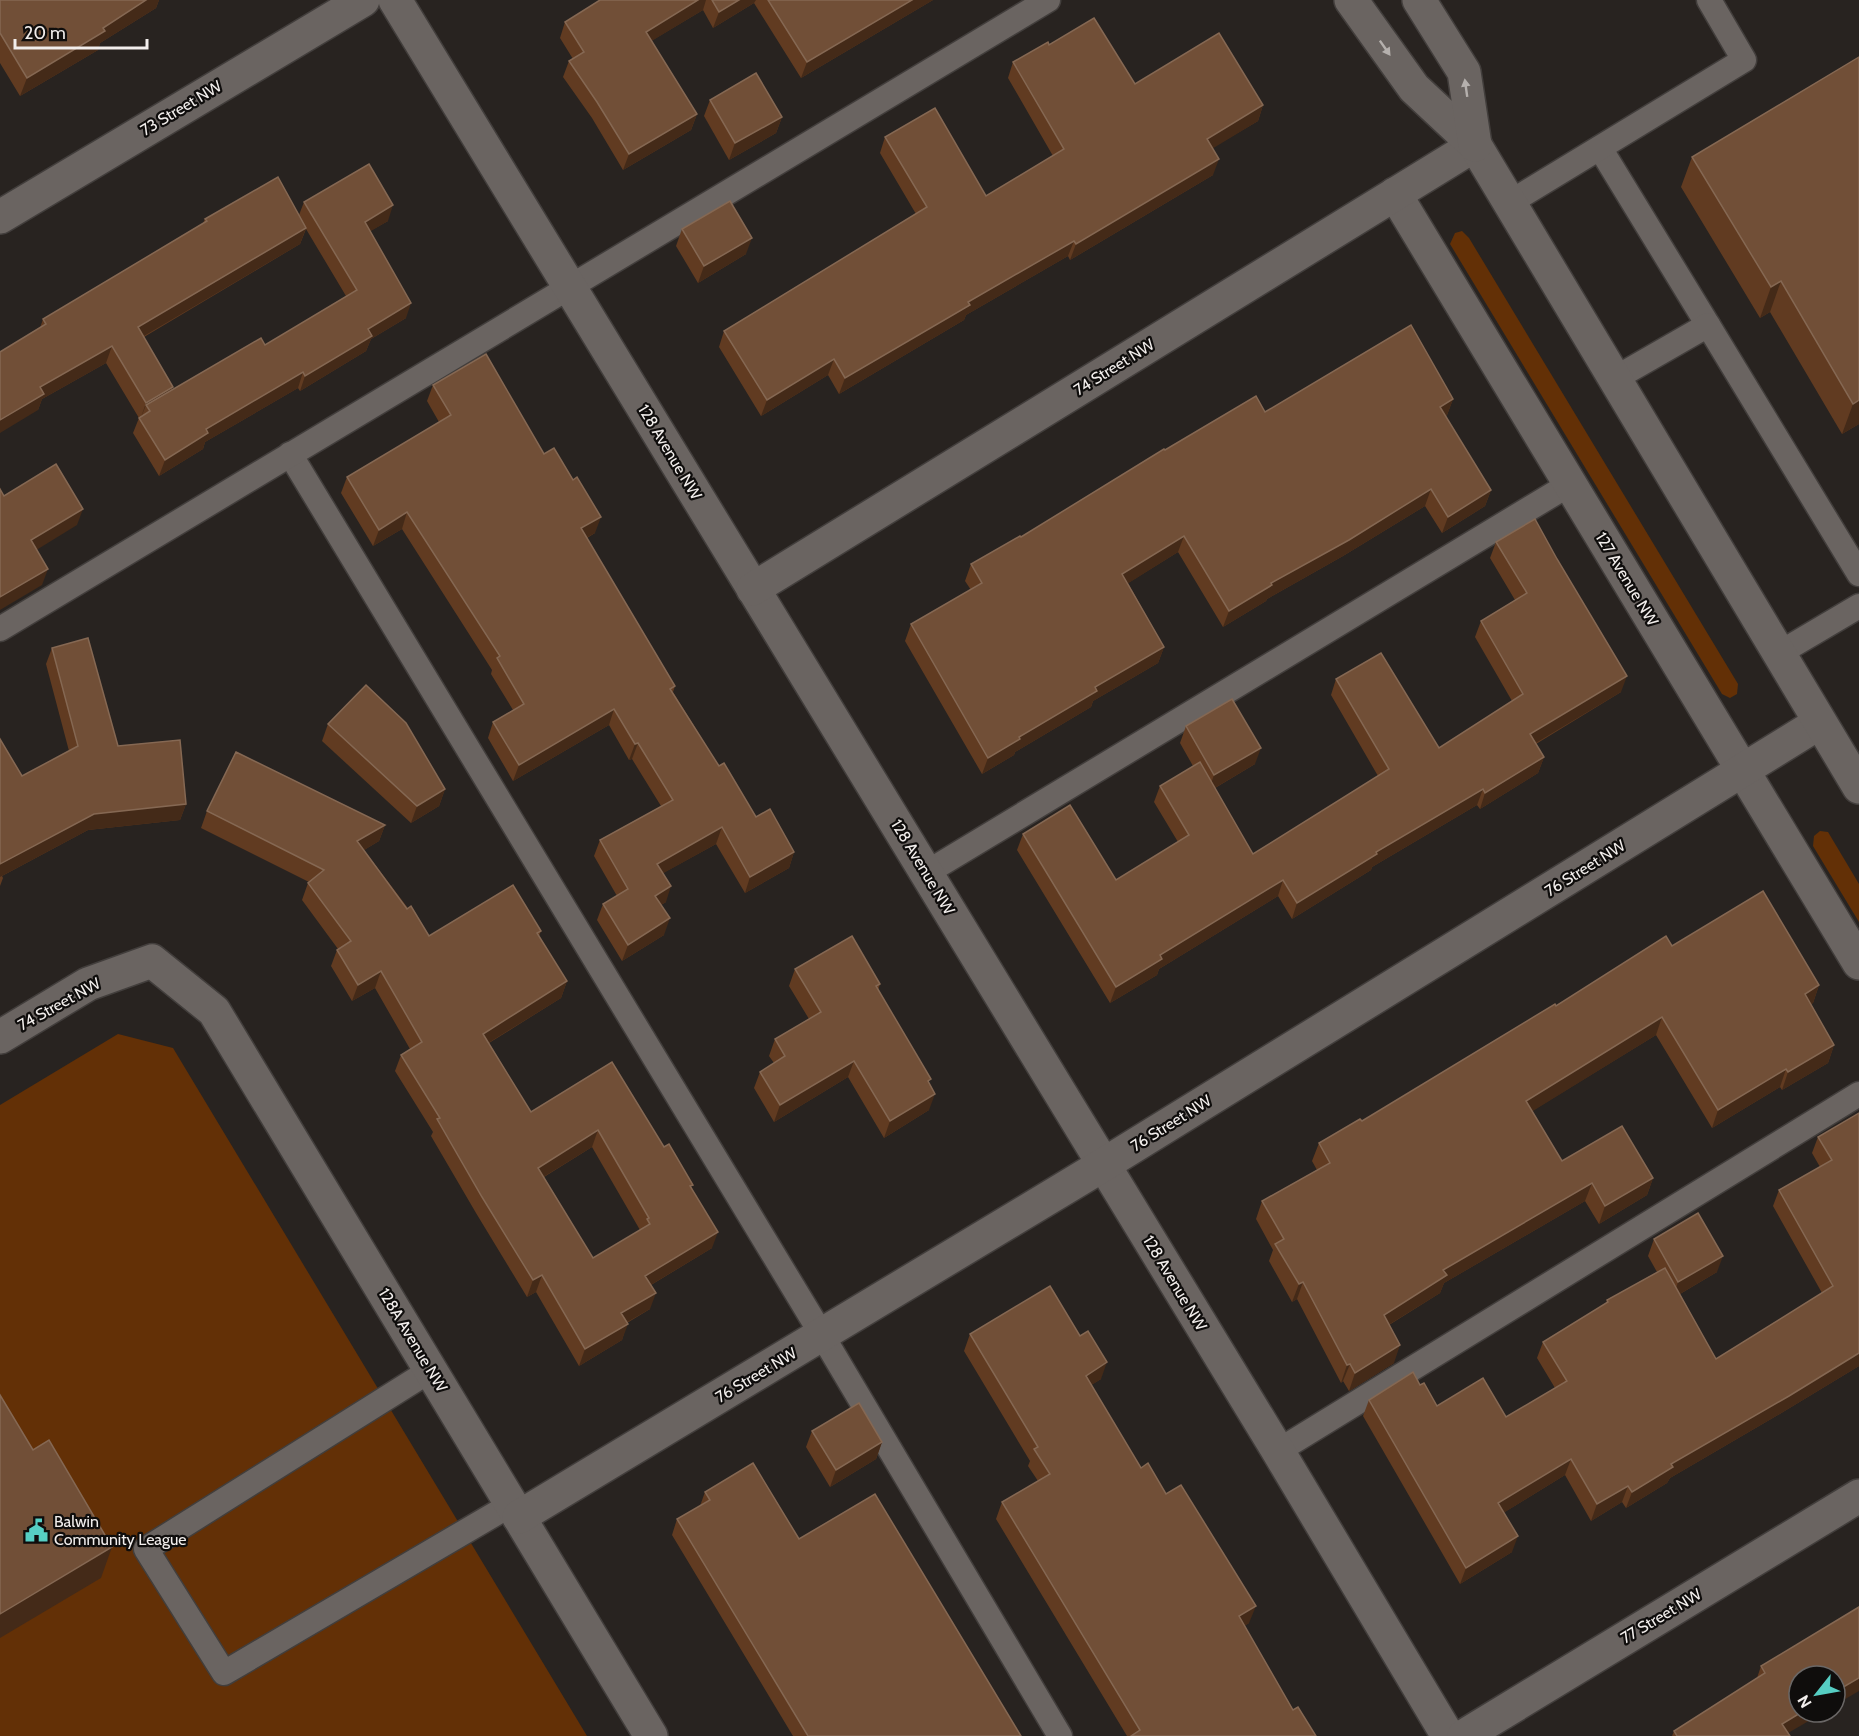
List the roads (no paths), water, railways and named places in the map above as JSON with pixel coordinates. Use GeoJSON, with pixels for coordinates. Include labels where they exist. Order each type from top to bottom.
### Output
{"type":"FeatureCollection","features":[{"type":"Feature","properties":{"kind":"street","name":"73 Street NW"},"geometry":{"type":"LineString","coordinates":[[0,217],[363,0]]}},
{"type":"Feature","properties":{"kind":"street","name":"128 Avenue NW"},"geometry":{"type":"LineString","coordinates":[[395,0],[1278,1451],[1448,1736]]}},
{"type":"Feature","properties":{"kind":"street"},"geometry":{"type":"LineString","coordinates":[[1351,0],[1414,88],[1475,145],[1859,787]]}},
{"type":"Feature","properties":{"kind":"street"},"geometry":{"type":"LineString","coordinates":[[1425,2],[1464,72],[1475,145]]}},
{"type":"Feature","properties":{"kind":"street","name":"74 Street NW"},"geometry":{"type":"LineString","coordinates":[[753,589],[1475,145]]}},
{"type":"Feature","properties":{"kind":"street","name":"127 Avenue NW"},"geometry":{"type":"LineString","coordinates":[[1395,195],[1859,963]]}},
{"type":"Feature","properties":{"kind":"street","name":"76 Street NW"},"geometry":{"type":"LineString","coordinates":[[515,1510],[822,1335],[1103,1165],[1819,723]]}},
{"type":"Feature","properties":{"kind":"street","name":"74 Street NW"},"geometry":{"type":"LineString","coordinates":[[0,1037],[88,984],[152,962]]}},
{"type":"Feature","properties":{"kind":"street","name":"128A Avenue NW"},"geometry":{"type":"LineString","coordinates":[[152,962],[214,1011],[651,1736]]}},
{"type":"Feature","properties":{"kind":"street","name":"77 Street NW"},"geometry":{"type":"LineString","coordinates":[[1464,1736],[1859,1496]]}},
{"type":"Feature","properties":{"kind":"lane"},"geometry":{"type":"LineString","coordinates":[[0,629],[1048,0]]}},
{"type":"Feature","properties":{"kind":"lane"},"geometry":{"type":"LineString","coordinates":[[1509,203],[1744,60],[1709,0]]}},
{"type":"Feature","properties":{"kind":"lane"},"geometry":{"type":"LineString","coordinates":[[1600,148],[1859,574]]}},
{"type":"Feature","properties":{"kind":"lane"},"geometry":{"type":"LineString","coordinates":[[1614,379],[1708,325]]}},
{"type":"Feature","properties":{"kind":"lane"},"geometry":{"type":"LineString","coordinates":[[290,454],[822,1335],[1060,1736]]}},
{"type":"Feature","properties":{"kind":"lane"},"geometry":{"type":"LineString","coordinates":[[926,873],[1570,484]]}},
{"type":"Feature","properties":{"kind":"lane"},"geometry":{"type":"LineString","coordinates":[[1778,654],[1859,606]]}},
{"type":"Feature","properties":{"kind":"lane"},"geometry":{"type":"LineString","coordinates":[[1278,1451],[1859,1094]]}},
{"type":"Feature","properties":{"kind":"lane"},"geometry":{"type":"LineString","coordinates":[[431,1370],[146,1549],[224,1673],[515,1510]]}},
{"type":"Feature","properties":{"kind":"place","name":"Balwin Community League"},"geometry":{"type":"Point","coordinates":[36,1530]}}]}
